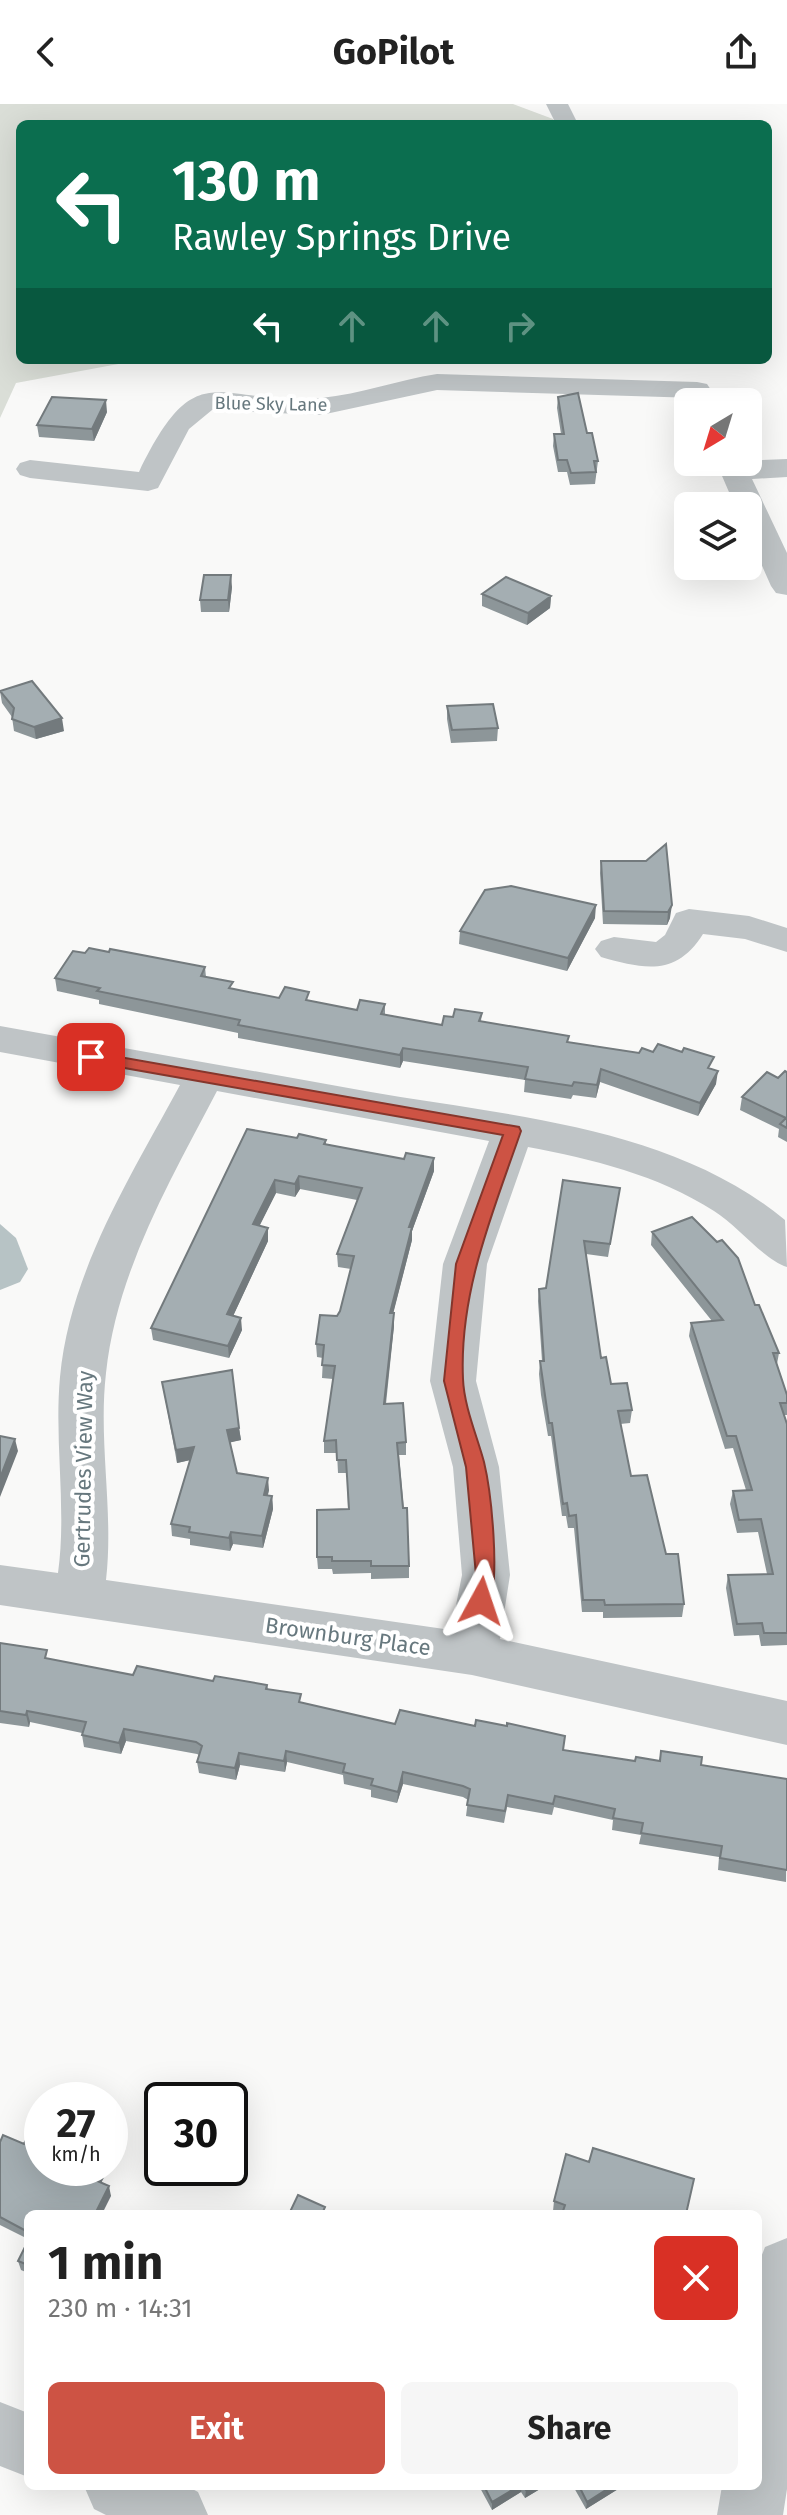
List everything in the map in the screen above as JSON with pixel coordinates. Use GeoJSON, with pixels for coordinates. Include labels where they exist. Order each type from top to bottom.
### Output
{"type":"FeatureCollection","features":[{"type":"Feature","properties":{"kind":"street"},"geometry":{"type":"LineString","coordinates":[[684,364],[696,388]]}},
{"type":"Feature","properties":{"kind":"street","name":"Blue Sky Lane"},"geometry":{"type":"LineString","coordinates":[[30,469],[148,482],[184,417],[207,403],[349,405],[408,386],[437,382],[674,395]]}},
{"type":"Feature","properties":{"kind":"street"},"geometry":{"type":"LineString","coordinates":[[762,468],[787,468]]}},
{"type":"Feature","properties":{"kind":"street"},"geometry":{"type":"LineString","coordinates":[[736,476],[787,586]]}},
{"type":"Feature","properties":{"kind":"street"},"geometry":{"type":"LineString","coordinates":[[614,949],[642,955],[667,954],[683,943],[689,921],[749,928],[787,940]]}},
{"type":"Feature","properties":{"kind":"street"},"geometry":{"type":"LineString","coordinates":[[0,1039],[598,1146],[685,1176],[770,1228],[787,1251]]}},
{"type":"Feature","properties":{"kind":"street","name":"Gertrudes View Way"},"geometry":{"type":"LineString","coordinates":[[80,1598],[87,1521],[81,1465],[83,1375],[92,1322],[105,1277],[130,1220],[204,1077]]}},
{"type":"Feature","properties":{"kind":"street"},"geometry":{"type":"LineString","coordinates":[[472,1654],[486,1575],[476,1467],[453,1381],[465,1264],[513,1131]]}},
{"type":"Feature","properties":{"kind":"street","name":"Brownburg Place"},"geometry":{"type":"LineString","coordinates":[[0,1585],[472,1654],[787,1723]]}},
{"type":"Feature","properties":{"kind":"street"},"geometry":{"type":"LineString","coordinates":[[762,2440],[787,2269]]}},
{"type":"Feature","properties":{"kind":"street"},"geometry":{"type":"LineString","coordinates":[[0,2434],[24,2443]]}},
{"type":"Feature","properties":{"kind":"street"},"geometry":{"type":"LineString","coordinates":[[125,2490],[175,2515]]}},
{"type":"Feature","properties":{"kind":"street"},"geometry":{"type":"LineString","coordinates":[[750,2515],[754,2490]]}},
{"type":"Feature","properties":{"kind":"shaded area"},"geometry":{"type":"Polygon","coordinates":[[[0,104],[513,104],[553,119],[16,120],[16,364],[118,364],[16,383],[0,418],[0,104]]]}},
{"type":"Feature","properties":{"kind":"shaded area"},"geometry":{"type":"Polygon","coordinates":[[[0,1224],[16,1238],[28,1269],[20,1282],[0,1290],[0,1224]]]}},
{"type":"Feature","properties":{"kind":"building"},"geometry":{"type":"Polygon","coordinates":[[[578,393],[587,433],[592,433],[598,461],[594,461],[596,472],[571,473],[567,460],[558,460],[554,434],[564,434],[558,397],[578,393]]]}},
{"type":"Feature","properties":{"kind":"building"},"geometry":{"type":"Polygon","coordinates":[[[52,397],[106,400],[92,429],[37,425],[52,397]]]}},
{"type":"Feature","properties":{"kind":"building"},"geometry":{"type":"Polygon","coordinates":[[[204,575],[231,575],[228,600],[200,600],[204,575]]]}},
{"type":"Feature","properties":{"kind":"building"},"geometry":{"type":"Polygon","coordinates":[[[506,577],[551,596],[528,613],[482,594],[506,577]]]}},
{"type":"Feature","properties":{"kind":"building"},"geometry":{"type":"Polygon","coordinates":[[[32,681],[62,718],[34,727],[12,719],[14,708],[0,691],[32,681]]]}},
{"type":"Feature","properties":{"kind":"building"},"geometry":{"type":"Polygon","coordinates":[[[493,704],[498,728],[452,730],[447,706],[493,704]]]}},
{"type":"Feature","properties":{"kind":"building"},"geometry":{"type":"Polygon","coordinates":[[[666,844],[672,905],[668,912],[604,911],[601,861],[646,861],[666,844]]]}},
{"type":"Feature","properties":{"kind":"building"},"geometry":{"type":"Polygon","coordinates":[[[511,886],[596,905],[568,958],[460,931],[485,890],[511,886]]]}},
{"type":"Feature","properties":{"kind":"building"},"geometry":{"type":"Polygon","coordinates":[[[89,948],[109,952],[110,949],[205,967],[201,976],[233,982],[229,988],[279,998],[285,987],[309,992],[306,1000],[357,1010],[360,1000],[385,1004],[381,1014],[442,1025],[444,1016],[453,1017],[455,1009],[482,1013],[479,1021],[569,1036],[567,1042],[639,1053],[642,1048],[653,1052],[658,1044],[682,1052],[684,1048],[714,1057],[708,1068],[718,1071],[700,1103],[601,1069],[597,1085],[574,1082],[572,1086],[525,1079],[528,1067],[403,1048],[400,1055],[238,1025],[240,1020],[97,991],[100,988],[55,978],[73,951],[85,953],[89,948]]]}},
{"type":"Feature","properties":{"kind":"building"},"geometry":{"type":"Polygon","coordinates":[[[785,1071],[787,1128],[780,1124],[786,1118],[742,1097],[767,1072],[778,1078],[785,1071]]]}},
{"type":"Feature","properties":{"kind":"building"},"geometry":{"type":"Polygon","coordinates":[[[247,1129],[297,1138],[299,1134],[326,1140],[324,1144],[404,1159],[406,1153],[434,1158],[409,1227],[412,1227],[390,1313],[394,1313],[384,1404],[403,1403],[406,1442],[397,1443],[403,1508],[407,1508],[409,1566],[371,1566],[371,1561],[332,1561],[332,1557],[317,1557],[317,1510],[349,1509],[346,1460],[337,1460],[336,1440],[324,1441],[335,1366],[322,1365],[324,1345],[316,1344],[320,1315],[337,1316],[340,1311],[354,1256],[337,1254],[362,1188],[299,1176],[295,1184],[275,1180],[253,1224],[268,1228],[227,1314],[241,1318],[228,1346],[151,1328],[247,1129]]]}},
{"type":"Feature","properties":{"kind":"building"},"geometry":{"type":"Polygon","coordinates":[[[563,1180],[620,1188],[610,1244],[584,1241],[601,1358],[606,1357],[611,1384],[627,1383],[632,1410],[618,1411],[631,1476],[647,1475],[666,1554],[678,1554],[684,1604],[605,1605],[604,1600],[583,1600],[576,1515],[569,1516],[567,1503],[563,1504],[540,1361],[544,1361],[539,1289],[546,1288],[563,1180]]]}},
{"type":"Feature","properties":{"kind":"building"},"geometry":{"type":"Polygon","coordinates":[[[692,1217],[717,1242],[722,1240],[738,1258],[755,1305],[759,1305],[779,1353],[773,1353],[787,1395],[787,1403],[780,1403],[787,1424],[787,1633],[764,1633],[762,1623],[737,1624],[728,1575],[773,1574],[761,1519],[739,1520],[733,1491],[752,1490],[736,1436],[727,1436],[691,1323],[723,1320],[652,1232],[692,1217]]]}},
{"type":"Feature","properties":{"kind":"building"},"geometry":{"type":"Polygon","coordinates":[[[232,1370],[239,1428],[227,1430],[237,1473],[268,1478],[264,1495],[272,1496],[262,1536],[231,1532],[229,1538],[189,1532],[190,1527],[171,1524],[194,1447],[176,1450],[162,1382],[232,1370]]]}},
{"type":"Feature","properties":{"kind":"building"},"geometry":{"type":"Polygon","coordinates":[[[0,1436],[15,1439],[0,1478],[0,1436]]]}},
{"type":"Feature","properties":{"kind":"building"},"geometry":{"type":"Polygon","coordinates":[[[0,1643],[47,1650],[45,1658],[133,1675],[137,1666],[213,1681],[215,1676],[267,1685],[266,1689],[301,1694],[299,1702],[395,1724],[400,1710],[475,1726],[476,1720],[507,1726],[507,1723],[565,1736],[563,1750],[635,1761],[636,1757],[660,1761],[661,1751],[702,1757],[701,1765],[787,1779],[787,1870],[720,1858],[722,1846],[641,1833],[643,1823],[613,1818],[615,1809],[555,1796],[553,1804],[508,1795],[505,1811],[467,1805],[470,1789],[463,1786],[403,1772],[398,1792],[371,1785],[373,1779],[343,1772],[345,1764],[286,1751],[284,1761],[239,1753],[235,1768],[197,1762],[202,1746],[196,1742],[124,1729],[119,1743],[82,1735],[86,1722],[27,1711],[26,1715],[0,1711],[0,1643]]]}},
{"type":"Feature","properties":{"kind":"building"},"geometry":{"type":"Polygon","coordinates":[[[3,2135],[24,2144],[24,2186],[109,2186],[97,2210],[24,2210],[24,2230],[0,2217],[0,2142],[3,2135]]]}},
{"type":"Feature","properties":{"kind":"building"},"geometry":{"type":"Polygon","coordinates":[[[593,2148],[694,2179],[687,2210],[563,2210],[565,2205],[554,2201],[566,2154],[589,2162],[593,2148]]]}},
{"type":"Feature","properties":{"kind":"building"},"geometry":{"type":"Polygon","coordinates":[[[298,2195],[325,2207],[324,2210],[291,2210],[298,2195]]]}},
{"type":"Feature","properties":{"kind":"building"},"geometry":{"type":"Polygon","coordinates":[[[24,2249],[24,2263],[18,2261],[24,2249]]]}},
{"type":"Feature","properties":{"kind":"building"},"geometry":{"type":"Polygon","coordinates":[[[486,2490],[512,2490],[492,2502],[486,2490]]]}},
{"type":"Feature","properties":{"kind":"building"},"geometry":{"type":"Polygon","coordinates":[[[581,2490],[606,2490],[587,2502],[581,2490]]]}},
{"type":"Feature","properties":{"kind":"route"},"geometry":{"type":"LineString","coordinates":[[91,1057],[513,1131],[465,1264],[453,1381],[476,1467],[486,1575],[481,1601]]}}]}
